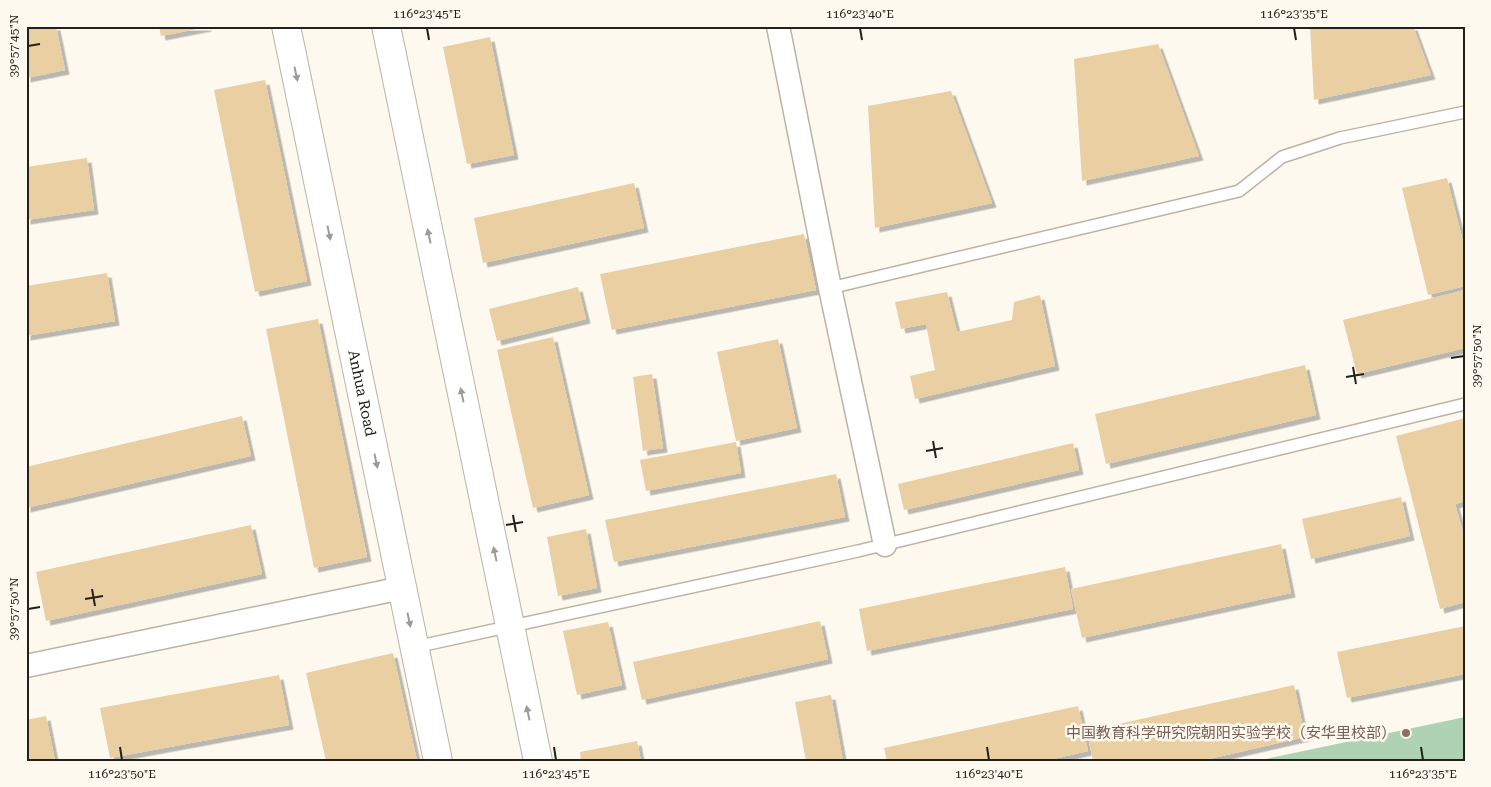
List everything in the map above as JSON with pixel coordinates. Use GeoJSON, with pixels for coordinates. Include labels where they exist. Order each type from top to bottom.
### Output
{"type":"FeatureCollection","features":[{"type":"Feature","properties":{"kind":"street","name":"Anhua Road"},"geometry":{"type":"LineString","coordinates":[[286,26],[438,761]]}},
{"type":"Feature","properties":{"kind":"street"},"geometry":{"type":"LineString","coordinates":[[386,26],[538,761]]}},
{"type":"Feature","properties":{"kind":"street"},"geometry":{"type":"LineString","coordinates":[[778,26],[830,288],[885,545]]}},
{"type":"Feature","properties":{"kind":"street"},"geometry":{"type":"LineString","coordinates":[[26,666],[402,588]]}},
{"type":"Feature","properties":{"kind":"lane"},"geometry":{"type":"LineString","coordinates":[[830,288],[1239,191],[1282,157],[1340,138],[1465,112]]}},
{"type":"Feature","properties":{"kind":"lane"},"geometry":{"type":"LineString","coordinates":[[415,647],[510,628],[885,545],[1465,404]]}},
{"type":"Feature","properties":{"kind":"green space","name":"中国教育科学研究院朝阳实验学校（安华里校部）"},"geometry":{"type":"Polygon","coordinates":[[[1465,717],[1465,761],[1256,761],[1465,717]]]}},
{"type":"Feature","properties":{"kind":"building"},"geometry":{"type":"Polygon","coordinates":[[[26,26],[56,26],[65,70],[26,78],[26,26]]]}},
{"type":"Feature","properties":{"kind":"building"},"geometry":{"type":"Polygon","coordinates":[[[159,26],[207,26],[207,27],[161,36],[159,26]]]}},
{"type":"Feature","properties":{"kind":"building"},"geometry":{"type":"Polygon","coordinates":[[[1310,26],[1413,26],[1431,75],[1314,100],[1310,26]]]}},
{"type":"Feature","properties":{"kind":"building"},"geometry":{"type":"Polygon","coordinates":[[[490,37],[514,155],[467,164],[443,47],[490,37]]]}},
{"type":"Feature","properties":{"kind":"building"},"geometry":{"type":"Polygon","coordinates":[[[1158,44],[1199,156],[1082,181],[1074,59],[1158,44]]]}},
{"type":"Feature","properties":{"kind":"building"},"geometry":{"type":"Polygon","coordinates":[[[265,80],[307,281],[255,292],[214,90],[265,80]]]}},
{"type":"Feature","properties":{"kind":"building"},"geometry":{"type":"Polygon","coordinates":[[[951,91],[992,203],[875,228],[868,106],[951,91]]]}},
{"type":"Feature","properties":{"kind":"building"},"geometry":{"type":"Polygon","coordinates":[[[87,158],[94,210],[26,220],[26,167],[87,158]]]}},
{"type":"Feature","properties":{"kind":"building"},"geometry":{"type":"Polygon","coordinates":[[[1447,178],[1465,250],[1465,286],[1428,295],[1402,188],[1447,178]]]}},
{"type":"Feature","properties":{"kind":"building"},"geometry":{"type":"Polygon","coordinates":[[[634,183],[644,228],[483,263],[474,218],[634,183]]]}},
{"type":"Feature","properties":{"kind":"building"},"geometry":{"type":"Polygon","coordinates":[[[804,234],[816,290],[612,330],[600,274],[804,234]]]}},
{"type":"Feature","properties":{"kind":"building"},"geometry":{"type":"Polygon","coordinates":[[[107,273],[115,321],[26,336],[26,286],[107,273]]]}},
{"type":"Feature","properties":{"kind":"building"},"geometry":{"type":"Polygon","coordinates":[[[578,287],[586,319],[497,341],[489,309],[578,287]]]}},
{"type":"Feature","properties":{"kind":"building"},"geometry":{"type":"Polygon","coordinates":[[[1465,290],[1465,348],[1357,374],[1343,320],[1465,290]]]}},
{"type":"Feature","properties":{"kind":"building"},"geometry":{"type":"Polygon","coordinates":[[[947,292],[957,332],[1012,320],[1014,302],[1040,295],[1055,366],[915,399],[910,376],[935,370],[926,324],[901,329],[895,302],[947,292]]]}},
{"type":"Feature","properties":{"kind":"building"},"geometry":{"type":"Polygon","coordinates":[[[318,319],[367,557],[314,568],[266,329],[318,319]]]}},
{"type":"Feature","properties":{"kind":"building"},"geometry":{"type":"Polygon","coordinates":[[[553,337],[589,495],[533,508],[497,350],[553,337]]]}},
{"type":"Feature","properties":{"kind":"building"},"geometry":{"type":"Polygon","coordinates":[[[778,339],[797,428],[736,441],[717,352],[778,339]]]}},
{"type":"Feature","properties":{"kind":"building"},"geometry":{"type":"Polygon","coordinates":[[[1305,365],[1316,415],[1106,464],[1095,414],[1305,365]]]}},
{"type":"Feature","properties":{"kind":"building"},"geometry":{"type":"Polygon","coordinates":[[[652,374],[663,448],[643,451],[633,377],[652,374]]]}},
{"type":"Feature","properties":{"kind":"building"},"geometry":{"type":"Polygon","coordinates":[[[242,416],[251,456],[26,508],[26,467],[242,416]]]}},
{"type":"Feature","properties":{"kind":"building"},"geometry":{"type":"Polygon","coordinates":[[[1465,418],[1465,501],[1455,504],[1465,539],[1465,602],[1440,609],[1396,436],[1465,418]]]}},
{"type":"Feature","properties":{"kind":"building"},"geometry":{"type":"Polygon","coordinates":[[[736,442],[741,473],[646,491],[640,460],[736,442]]]}},
{"type":"Feature","properties":{"kind":"building"},"geometry":{"type":"Polygon","coordinates":[[[1073,443],[1079,470],[904,510],[898,484],[1073,443]]]}},
{"type":"Feature","properties":{"kind":"building"},"geometry":{"type":"Polygon","coordinates":[[[836,474],[845,517],[614,562],[605,520],[836,474]]]}},
{"type":"Feature","properties":{"kind":"building"},"geometry":{"type":"Polygon","coordinates":[[[1401,497],[1410,536],[1311,559],[1302,519],[1401,497]]]}},
{"type":"Feature","properties":{"kind":"building"},"geometry":{"type":"Polygon","coordinates":[[[251,525],[262,574],[46,621],[36,572],[251,525]]]}},
{"type":"Feature","properties":{"kind":"building"},"geometry":{"type":"Polygon","coordinates":[[[586,529],[597,588],[558,596],[547,537],[586,529]]]}},
{"type":"Feature","properties":{"kind":"building"},"geometry":{"type":"Polygon","coordinates":[[[1281,544],[1291,593],[1082,638],[1071,589],[1281,544]]]}},
{"type":"Feature","properties":{"kind":"building"},"geometry":{"type":"Polygon","coordinates":[[[1065,567],[1073,609],[867,651],[859,609],[1065,567]]]}},
{"type":"Feature","properties":{"kind":"building"},"geometry":{"type":"Polygon","coordinates":[[[820,621],[828,659],[642,700],[633,662],[820,621]]]}},
{"type":"Feature","properties":{"kind":"building"},"geometry":{"type":"Polygon","coordinates":[[[608,622],[622,685],[577,695],[563,631],[608,622]]]}},
{"type":"Feature","properties":{"kind":"building"},"geometry":{"type":"Polygon","coordinates":[[[1465,626],[1465,674],[1347,698],[1337,652],[1465,626]]]}},
{"type":"Feature","properties":{"kind":"building"},"geometry":{"type":"Polygon","coordinates":[[[393,653],[417,761],[326,761],[306,673],[393,653]]]}},
{"type":"Feature","properties":{"kind":"building"},"geometry":{"type":"Polygon","coordinates":[[[279,675],[289,725],[110,758],[100,708],[279,675]]]}},
{"type":"Feature","properties":{"kind":"building"},"geometry":{"type":"Polygon","coordinates":[[[1294,685],[1305,737],[1200,761],[1093,761],[1087,731],[1294,685]]]}},
{"type":"Feature","properties":{"kind":"building"},"geometry":{"type":"Polygon","coordinates":[[[831,695],[843,761],[806,761],[795,702],[831,695]]]}},
{"type":"Feature","properties":{"kind":"building"},"geometry":{"type":"Polygon","coordinates":[[[1078,706],[1088,751],[1044,761],[887,761],[884,748],[1078,706]]]}},
{"type":"Feature","properties":{"kind":"building"},"geometry":{"type":"Polygon","coordinates":[[[46,716],[55,761],[26,761],[26,720],[46,716]]]}},
{"type":"Feature","properties":{"kind":"building"},"geometry":{"type":"Polygon","coordinates":[[[637,741],[641,761],[581,761],[580,752],[637,741]]]}},
{"type":"Feature","properties":{"kind":"place","name":"中国教育科学研究院朝阳实验学校（安华里校部）"},"geometry":{"type":"Point","coordinates":[1406,733]}}]}
